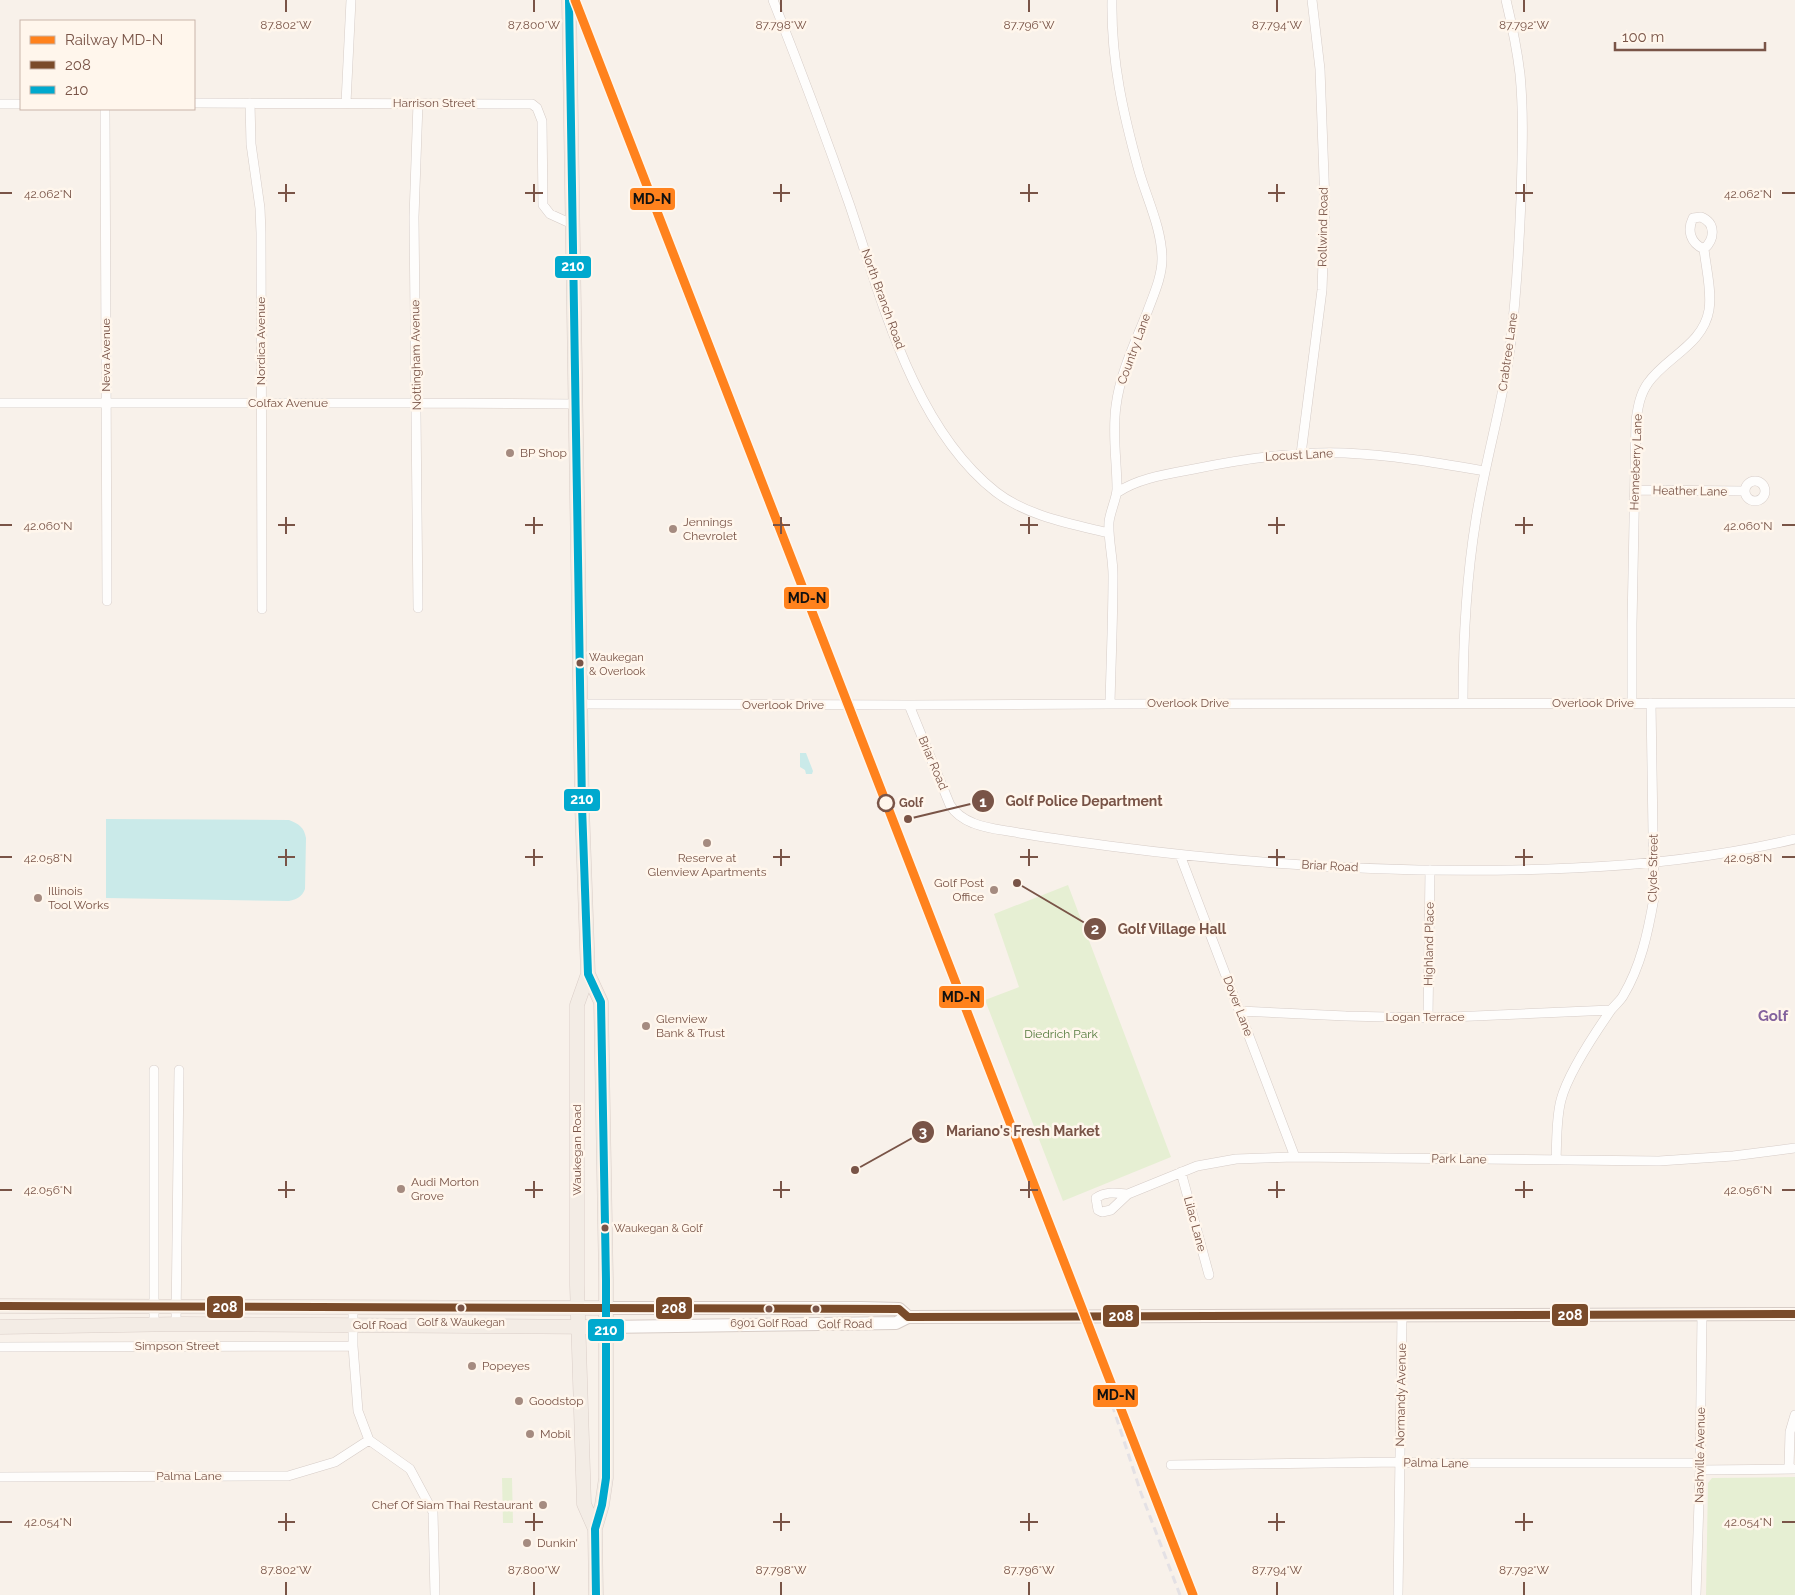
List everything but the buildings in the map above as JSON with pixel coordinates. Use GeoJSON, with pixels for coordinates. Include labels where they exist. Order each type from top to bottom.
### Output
{"type":"FeatureCollection","features":[{"type":"Feature","properties":{"kind":"main road","name":"Waukegan Road"},"geometry":{"type":"LineString","coordinates":[[569,0],[582,806],[588,974],[600,1002],[606,1308],[606,1478],[602,1505],[595,1529]]}},
{"type":"Feature","properties":{"kind":"main road","name":"Waukegan Road"},"geometry":{"type":"LineString","coordinates":[[588,974],[577,1005],[578,1308],[584,1504],[595,1529]]}},
{"type":"Feature","properties":{"kind":"main road","name":"Golf Road"},"geometry":{"type":"LineString","coordinates":[[0,1306],[861,1308],[899,1309],[908,1317]]}},
{"type":"Feature","properties":{"kind":"main road","name":"Golf Road"},"geometry":{"type":"LineString","coordinates":[[0,1327],[154,1324],[606,1327],[896,1323],[908,1317],[1795,1314]]}},
{"type":"Feature","properties":{"kind":"main road"},"geometry":{"type":"LineString","coordinates":[[595,1529],[596,1595]]}},
{"type":"Feature","properties":{"kind":"street"},"geometry":{"type":"LineString","coordinates":[[346,103],[351,0]]}},
{"type":"Feature","properties":{"kind":"street","name":"North Branch Road"},"geometry":{"type":"LineString","coordinates":[[773,0],[809,92],[889,324],[916,385],[943,436],[971,471],[997,494],[1028,510],[1060,521],[1109,533]]}},
{"type":"Feature","properties":{"kind":"street","name":"Country Lane"},"geometry":{"type":"LineString","coordinates":[[1110,704],[1113,573],[1109,533],[1111,509],[1118,492],[1114,436],[1116,406],[1120,384],[1154,294],[1162,260],[1156,222],[1140,172],[1118,88],[1112,29],[1112,0]]}},
{"type":"Feature","properties":{"kind":"street","name":"Rollwind Road"},"geometry":{"type":"LineString","coordinates":[[1300,454],[1322,290],[1325,204],[1320,68],[1312,0]]}},
{"type":"Feature","properties":{"kind":"street","name":"Crabtree Lane"},"geometry":{"type":"LineString","coordinates":[[1463,703],[1464,634],[1468,579],[1484,471],[1496,427],[1510,350],[1519,251],[1523,148],[1522,105],[1519,66],[1506,0]]}},
{"type":"Feature","properties":{"kind":"street","name":"Harrison Street"},"geometry":{"type":"LineString","coordinates":[[195,103],[524,102],[532,104],[537,108],[542,121],[543,205],[550,214],[572,224]]}},
{"type":"Feature","properties":{"kind":"street","name":"Nordica Avenue"},"geometry":{"type":"LineString","coordinates":[[250,103],[251,144],[260,208],[262,609]]}},
{"type":"Feature","properties":{"kind":"street","name":"Nottingham Avenue"},"geometry":{"type":"LineString","coordinates":[[418,103],[414,217],[418,608]]}},
{"type":"Feature","properties":{"kind":"street"},"geometry":{"type":"LineString","coordinates":[[0,104],[20,104]]}},
{"type":"Feature","properties":{"kind":"street","name":"Neva Avenue"},"geometry":{"type":"LineString","coordinates":[[105,110],[107,601]]}},
{"type":"Feature","properties":{"kind":"street","name":"Henneberry Lane"},"geometry":{"type":"LineString","coordinates":[[1632,702],[1636,420],[1642,393],[1656,373],[1692,342],[1706,321],[1709,310],[1709,294],[1704,249]]}},
{"type":"Feature","properties":{"kind":"street","name":"Colfax Avenue"},"geometry":{"type":"LineString","coordinates":[[0,403],[576,404]]}},
{"type":"Feature","properties":{"kind":"street","name":"Locust Lane"},"geometry":{"type":"LineString","coordinates":[[1118,492],[1128,486],[1178,472],[1235,460],[1300,454],[1344,453],[1383,456],[1415,459],[1484,471]]}},
{"type":"Feature","properties":{"kind":"street","name":"Heather Lane"},"geometry":{"type":"LineString","coordinates":[[1635,490],[1745,491]]}},
{"type":"Feature","properties":{"kind":"street","name":"Clyde Street"},"geometry":{"type":"LineString","coordinates":[[1556,1160],[1558,1114],[1561,1098],[1572,1073],[1611,1010],[1623,996],[1635,972],[1645,944],[1654,898],[1651,703]]}},
{"type":"Feature","properties":{"kind":"street","name":"Overlook Drive"},"geometry":{"type":"LineString","coordinates":[[580,704],[1795,703]]}},
{"type":"Feature","properties":{"kind":"street","name":"Briar Road"},"geometry":{"type":"LineString","coordinates":[[909,705],[954,811],[974,824],[1055,839],[1180,855],[1296,864],[1430,870],[1572,868],[1654,862],[1750,848],[1795,839]]}},
{"type":"Feature","properties":{"kind":"street","name":"Dover Lane"},"geometry":{"type":"LineString","coordinates":[[1180,855],[1295,1157]]}},
{"type":"Feature","properties":{"kind":"street","name":"Highland Place"},"geometry":{"type":"LineString","coordinates":[[1428,1018],[1430,870]]}},
{"type":"Feature","properties":{"kind":"street","name":"Logan Terrace"},"geometry":{"type":"LineString","coordinates":[[1240,1011],[1428,1018],[1611,1010]]}},
{"type":"Feature","properties":{"kind":"street"},"geometry":{"type":"LineString","coordinates":[[154,1070],[154,1324]]}},
{"type":"Feature","properties":{"kind":"street"},"geometry":{"type":"LineString","coordinates":[[176,1324],[178,1070]]}},
{"type":"Feature","properties":{"kind":"street","name":"Park Lane"},"geometry":{"type":"LineString","coordinates":[[1128,1194],[1181,1172],[1216,1161],[1236,1159],[1295,1157],[1659,1161],[1733,1156],[1795,1148]]}},
{"type":"Feature","properties":{"kind":"street","name":"Lilac Lane"},"geometry":{"type":"LineString","coordinates":[[1181,1172],[1209,1275]]}},
{"type":"Feature","properties":{"kind":"street"},"geometry":{"type":"LineString","coordinates":[[353,1306],[353,1346],[358,1411],[369,1440],[410,1469],[434,1512],[435,1595]]}},
{"type":"Feature","properties":{"kind":"street","name":"Nashville Avenue"},"geometry":{"type":"LineString","coordinates":[[1696,1595],[1701,1467],[1702,1314]]}},
{"type":"Feature","properties":{"kind":"street","name":"Normandy Avenue"},"geometry":{"type":"LineString","coordinates":[[1398,1595],[1402,1315]]}},
{"type":"Feature","properties":{"kind":"street","name":"Simpson Street"},"geometry":{"type":"LineString","coordinates":[[0,1346],[353,1346]]}},
{"type":"Feature","properties":{"kind":"street"},"geometry":{"type":"LineString","coordinates":[[1792,1469],[1790,1432],[1795,1415]]}},
{"type":"Feature","properties":{"kind":"street","name":"Palma Lane"},"geometry":{"type":"LineString","coordinates":[[0,1477],[288,1476],[335,1462],[369,1440]]}},
{"type":"Feature","properties":{"kind":"street","name":"Palma Lane"},"geometry":{"type":"LineString","coordinates":[[1171,1466],[1400,1462],[1792,1469]]}},
{"type":"Feature","properties":{"kind":"green space","name":"Diedrich Park"},"geometry":{"type":"Polygon","coordinates":[[[1068,885],[1171,1157],[1063,1201],[985,1000],[1019,987],[994,914],[1068,885]]]}},
{"type":"Feature","properties":{"kind":"green space"},"geometry":{"type":"Polygon","coordinates":[[[1795,1477],[1795,1595],[1706,1595],[1708,1483],[1712,1478],[1795,1477]]]}},
{"type":"Feature","properties":{"kind":"green space"},"geometry":{"type":"Polygon","coordinates":[[[502,1478],[512,1478],[513,1523],[503,1523],[502,1478]]]}},
{"type":"Feature","properties":{"kind":"water"},"geometry":{"type":"Polygon","coordinates":[[[800,753],[806,753],[813,771],[812,774],[806,774],[805,770],[800,767],[800,753]]]}},
{"type":"Feature","properties":{"kind":"water"},"geometry":{"type":"Polygon","coordinates":[[[106,819],[289,820],[300,826],[306,838],[305,889],[299,897],[289,901],[106,898],[106,819]]]}},
{"type":"Feature","properties":{"kind":"railway"},"geometry":{"type":"LineString","coordinates":[[1108,1392],[1141,1493],[1180,1595]]}},
{"type":"Feature","properties":{"kind":"rail line","name":"MD-N"},"geometry":{"type":"LineString","coordinates":[[575,0],[1193,1595]]}},
{"type":"Feature","properties":{"kind":"transit line","name":"210"},"geometry":{"type":"LineString","coordinates":[[569,0],[582,806],[588,974],[601,1002],[606,1280],[606,1478],[602,1505],[595,1529],[596,1595]]}},
{"type":"Feature","properties":{"kind":"transit line","name":"208"},"geometry":{"type":"LineString","coordinates":[[0,1306],[899,1309],[908,1317],[1795,1314]]}},
{"type":"Feature","properties":{"kind":"place","name":"BP Shop"},"geometry":{"type":"Point","coordinates":[510,453]}},
{"type":"Feature","properties":{"kind":"place","name":"Jennings Chevrolet"},"geometry":{"type":"Point","coordinates":[673,529]}},
{"type":"Feature","properties":{"kind":"place","name":"Waukegan & Overlook"},"geometry":{"type":"Point","coordinates":[580,663]}},
{"type":"Feature","properties":{"kind":"place","name":"Golf"},"geometry":{"type":"Point","coordinates":[886,803]}},
{"type":"Feature","properties":{"kind":"place","name":"Golf Police Department"},"geometry":{"type":"Point","coordinates":[908,819]}},
{"type":"Feature","properties":{"kind":"place","name":"Reserve at Glenview Apartments"},"geometry":{"type":"Point","coordinates":[707,843]}},
{"type":"Feature","properties":{"kind":"place","name":"Golf Village Hall"},"geometry":{"type":"Point","coordinates":[1017,883]}},
{"type":"Feature","properties":{"kind":"place","name":"Golf Post Office"},"geometry":{"type":"Point","coordinates":[994,890]}},
{"type":"Feature","properties":{"kind":"place","name":"Illinois Tool Works"},"geometry":{"type":"Point","coordinates":[38,898]}},
{"type":"Feature","properties":{"kind":"place","name":"Glenview Bank & Trust"},"geometry":{"type":"Point","coordinates":[646,1026]}},
{"type":"Feature","properties":{"kind":"place","name":"Mariano's Fresh Market"},"geometry":{"type":"Point","coordinates":[855,1170]}},
{"type":"Feature","properties":{"kind":"place","name":"Audi Morton Grove"},"geometry":{"type":"Point","coordinates":[401,1189]}},
{"type":"Feature","properties":{"kind":"place","name":"Waukegan & Golf"},"geometry":{"type":"Point","coordinates":[605,1228]}},
{"type":"Feature","properties":{"kind":"place","name":"Golf & Waukegan"},"geometry":{"type":"Point","coordinates":[461,1308]}},
{"type":"Feature","properties":{"kind":"place","name":"6901 Golf Road"},"geometry":{"type":"Point","coordinates":[769,1309]}},
{"type":"Feature","properties":{"kind":"place","name":"Popeyes"},"geometry":{"type":"Point","coordinates":[472,1366]}},
{"type":"Feature","properties":{"kind":"place","name":"Goodstop"},"geometry":{"type":"Point","coordinates":[519,1401]}},
{"type":"Feature","properties":{"kind":"place","name":"Mobil"},"geometry":{"type":"Point","coordinates":[530,1434]}},
{"type":"Feature","properties":{"kind":"place","name":"Chef Of Siam Thai Restaurant"},"geometry":{"type":"Point","coordinates":[543,1505]}},
{"type":"Feature","properties":{"kind":"place","name":"Dunkin'"},"geometry":{"type":"Point","coordinates":[527,1543]}},
{"type":"Feature","properties":{"kind":"district","name":"Golf"},"geometry":{"type":"Point","coordinates":[1773,1016]}}]}
